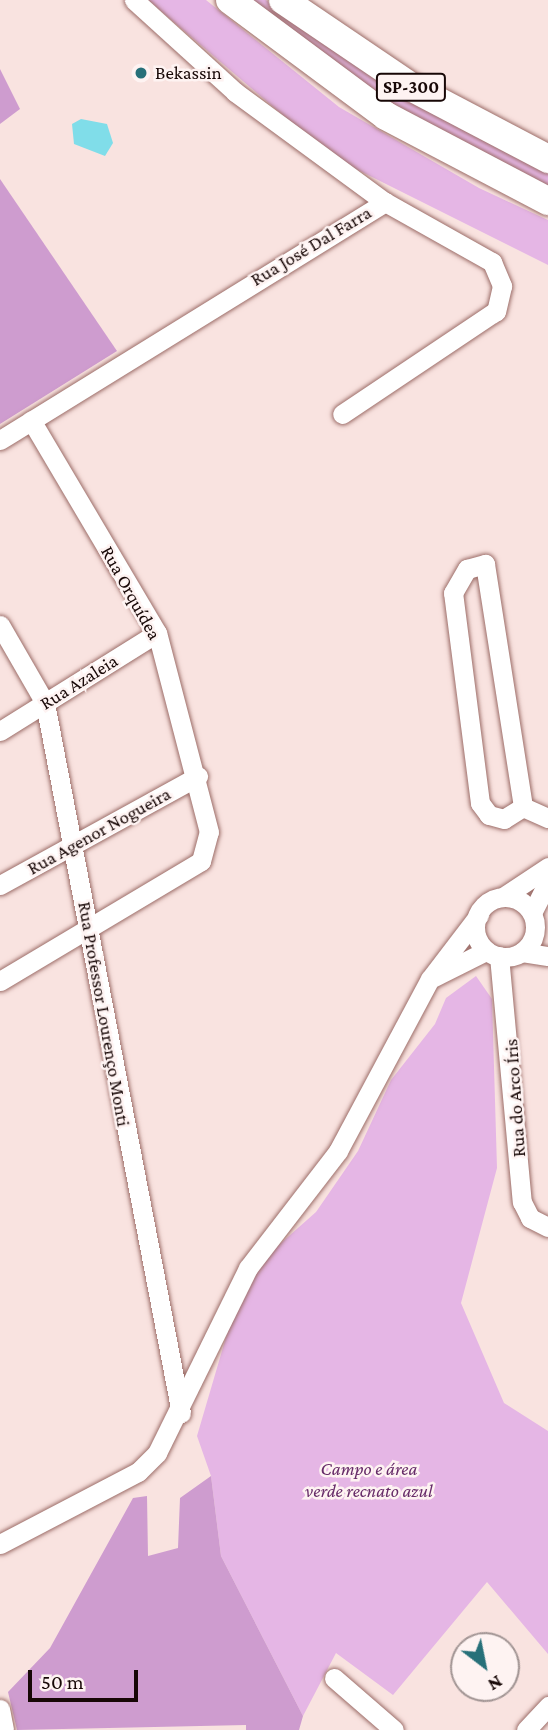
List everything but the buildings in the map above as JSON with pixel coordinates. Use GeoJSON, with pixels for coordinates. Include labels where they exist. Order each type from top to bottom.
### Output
{"type":"FeatureCollection","features":[{"type":"Feature","properties":{"kind":"highway","name":"SP-300"},"geometry":{"type":"LineString","coordinates":[[230,0],[386,116],[548,201]]}},
{"type":"Feature","properties":{"kind":"highway","name":"SP-300"},"geometry":{"type":"LineString","coordinates":[[288,3],[413,89],[548,159]]}},
{"type":"Feature","properties":{"kind":"street","name":"Rua José Dal Farra"},"geometry":{"type":"LineString","coordinates":[[0,440],[385,202],[235,92],[134,0]]}},
{"type":"Feature","properties":{"kind":"street"},"geometry":{"type":"LineString","coordinates":[[342,414],[496,311],[502,286],[492,262],[385,202]]}},
{"type":"Feature","properties":{"kind":"street","name":"Rua Orquídea"},"geometry":{"type":"LineString","coordinates":[[31,420],[157,634],[198,776],[209,832],[201,861],[89,933]]}},
{"type":"Feature","properties":{"kind":"street"},"geometry":{"type":"LineString","coordinates":[[485,564],[523,807],[512,817],[496,818],[480,803],[453,593],[460,575],[476,565],[485,564]]}},
{"type":"Feature","properties":{"kind":"street","name":"Rua Professor Lourenço Monti"},"geometry":{"type":"LineString","coordinates":[[0,625],[45,703],[181,1413]]}},
{"type":"Feature","properties":{"kind":"street","name":"Rua Azaleia"},"geometry":{"type":"LineString","coordinates":[[0,731],[157,634]]}},
{"type":"Feature","properties":{"kind":"street","name":"Rua Agenor Nogueira"},"geometry":{"type":"LineString","coordinates":[[0,886],[198,776]]}},
{"type":"Feature","properties":{"kind":"street"},"geometry":{"type":"LineString","coordinates":[[523,807],[548,818]]}},
{"type":"Feature","properties":{"kind":"street"},"geometry":{"type":"LineString","coordinates":[[0,1544],[138,1472],[181,1413],[248,1268],[338,1151],[430,979],[479,915],[548,867]]}},
{"type":"Feature","properties":{"kind":"street"},"geometry":{"type":"LineString","coordinates":[[522,952],[539,927],[548,881]]}},
{"type":"Feature","properties":{"kind":"street"},"geometry":{"type":"LineString","coordinates":[[503,897],[539,927]]}},
{"type":"Feature","properties":{"kind":"street"},"geometry":{"type":"LineString","coordinates":[[479,915],[476,937],[492,954]]}},
{"type":"Feature","properties":{"kind":"street"},"geometry":{"type":"LineString","coordinates":[[0,981],[89,933]]}},
{"type":"Feature","properties":{"kind":"street"},"geometry":{"type":"LineString","coordinates":[[430,979],[492,954],[522,952],[548,956]]}},
{"type":"Feature","properties":{"kind":"street","name":"Rua do Arco Íris"},"geometry":{"type":"LineString","coordinates":[[492,954],[522,1202],[530,1218],[548,1227]]}},
{"type":"Feature","properties":{"kind":"street"},"geometry":{"type":"LineString","coordinates":[[334,1678],[394,1730]]}},
{"type":"Feature","properties":{"kind":"street"},"geometry":{"type":"LineString","coordinates":[[526,1730],[548,1706]]}},
{"type":"Feature","properties":{"kind":"street"},"geometry":{"type":"LineString","coordinates":[[0,1709],[4,1730]]}},
{"type":"Feature","properties":{"kind":"green space"},"geometry":{"type":"Polygon","coordinates":[[[148,0],[206,0],[339,107],[479,188],[548,220],[548,265],[332,157],[148,0]]]}},
{"type":"Feature","properties":{"kind":"green space"},"geometry":{"type":"Polygon","coordinates":[[[242,0],[266,0],[302,28],[548,170],[548,192],[443,140],[242,0]]]}},
{"type":"Feature","properties":{"kind":"green space","name":"Campo e área verde recnato azul"},"geometry":{"type":"Polygon","coordinates":[[[476,976],[492,999],[497,1168],[461,1303],[504,1403],[548,1431],[548,1654],[487,1582],[393,1695],[336,1653],[303,1716],[221,1556],[211,1476],[197,1436],[244,1276],[316,1212],[358,1151],[391,1080],[435,1024],[446,998],[476,976]]]}},
{"type":"Feature","properties":{"kind":"shaded area"},"geometry":{"type":"Polygon","coordinates":[[[0,69],[20,109],[0,124],[0,69]]]}},
{"type":"Feature","properties":{"kind":"shaded area"},"geometry":{"type":"Polygon","coordinates":[[[0,179],[117,351],[0,424],[0,179]]]}},
{"type":"Feature","properties":{"kind":"shaded area"},"geometry":{"type":"Polygon","coordinates":[[[211,1476],[221,1556],[303,1716],[299,1730],[246,1730],[246,1725],[17,1730],[8,1692],[50,1648],[133,1498],[147,1496],[148,1556],[178,1548],[180,1498],[211,1476]]]}},
{"type":"Feature","properties":{"kind":"water"},"geometry":{"type":"Polygon","coordinates":[[[81,119],[107,124],[113,143],[105,156],[74,144],[72,124],[81,119]]]}},
{"type":"Feature","properties":{"kind":"place","name":"Bekassin"},"geometry":{"type":"Point","coordinates":[141,73]}}]}
